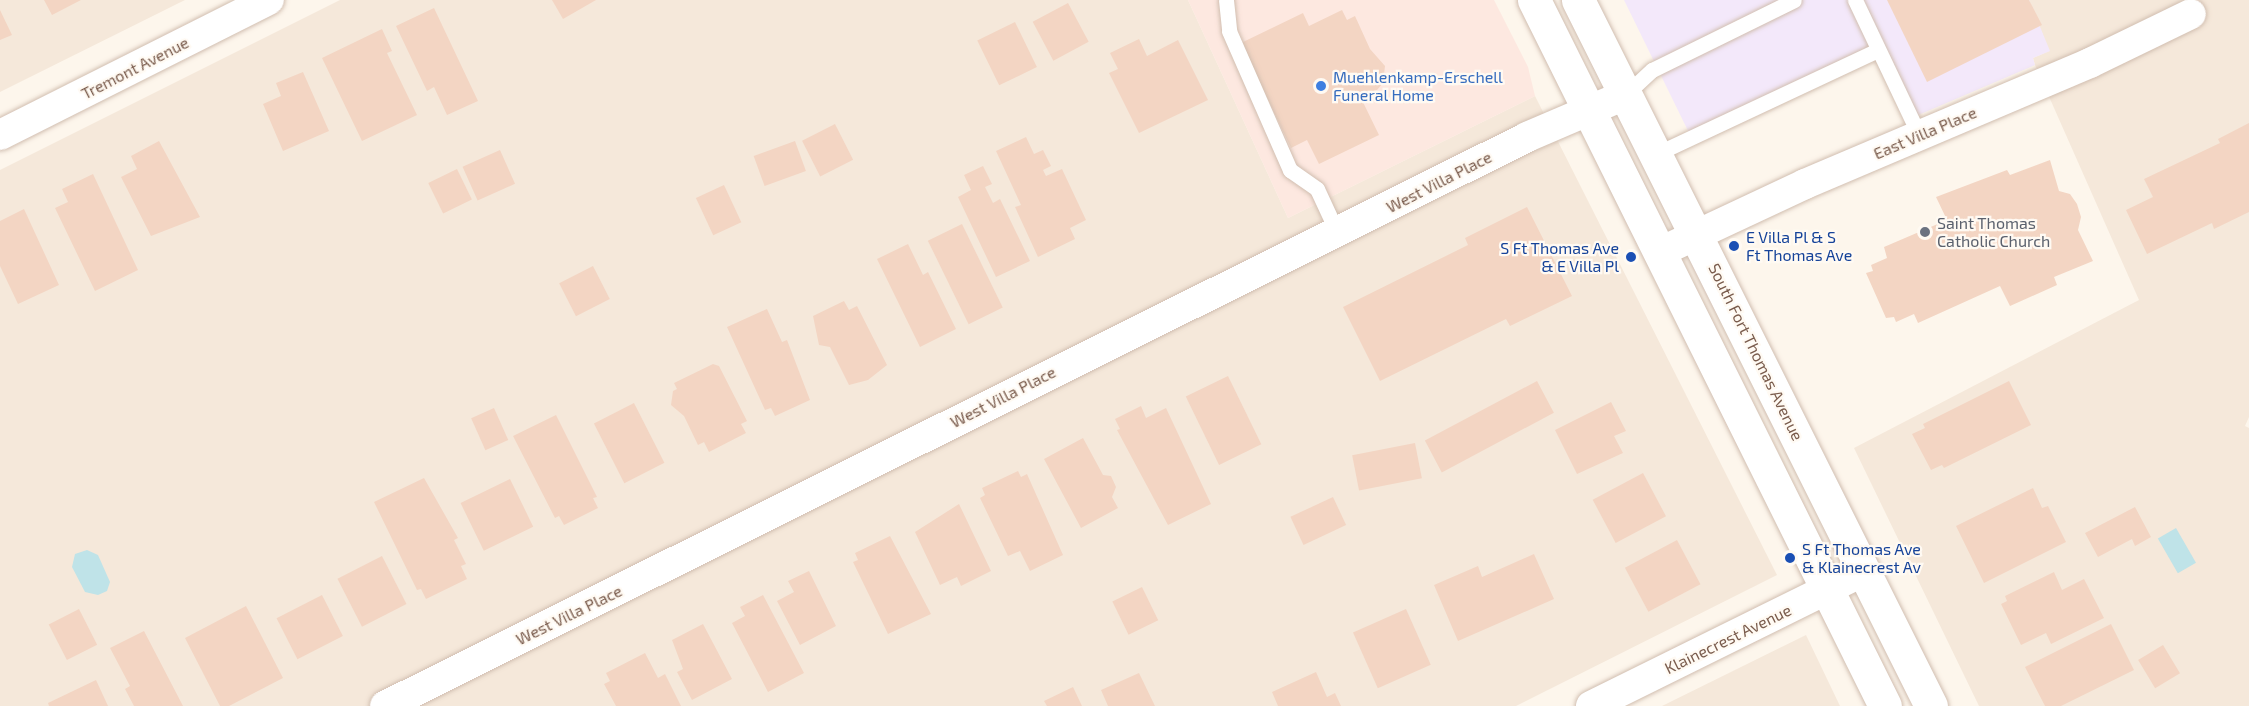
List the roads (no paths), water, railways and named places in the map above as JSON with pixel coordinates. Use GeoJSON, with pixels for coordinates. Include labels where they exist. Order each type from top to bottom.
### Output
{"type":"FeatureCollection","features":[{"type":"Feature","properties":{"kind":"main road"},"geometry":{"type":"LineString","coordinates":[[1534,0],[1885,706]]}},
{"type":"Feature","properties":{"kind":"main road","name":"South Fort Thomas Avenue"},"geometry":{"type":"LineString","coordinates":[[1578,0],[1699,236],[1931,706]]}},
{"type":"Feature","properties":{"kind":"street","name":"Tremont Avenue"},"geometry":{"type":"LineString","coordinates":[[0,135],[270,0]]}},
{"type":"Feature","properties":{"kind":"street","name":"East Villa Place"},"geometry":{"type":"LineString","coordinates":[[1660,252],[1919,135],[2098,60],[2191,14]]}},
{"type":"Feature","properties":{"kind":"street","name":"West Villa Place"},"geometry":{"type":"LineString","coordinates":[[385,706],[1337,232],[1625,95]]}},
{"type":"Feature","properties":{"kind":"street","name":"Klainecrest Avenue"},"geometry":{"type":"LineString","coordinates":[[1591,706],[1864,571]]}},
{"type":"Feature","properties":{"kind":"lane"},"geometry":{"type":"LineString","coordinates":[[1226,0],[1229,31],[1290,170],[1317,189],[1337,232]]}},
{"type":"Feature","properties":{"kind":"lane"},"geometry":{"type":"LineString","coordinates":[[1625,95],[1652,70],[1794,0]]}},
{"type":"Feature","properties":{"kind":"lane"},"geometry":{"type":"LineString","coordinates":[[1855,0],[1919,135]]}},
{"type":"Feature","properties":{"kind":"lane"},"geometry":{"type":"LineString","coordinates":[[1656,154],[1878,50]]}},
{"type":"Feature","properties":{"kind":"water"},"geometry":{"type":"Polygon","coordinates":[[[2176,528],[2196,563],[2178,573],[2158,539],[2176,528]]]}},
{"type":"Feature","properties":{"kind":"water"},"geometry":{"type":"Polygon","coordinates":[[[87,550],[98,555],[110,582],[107,591],[98,595],[85,592],[72,567],[75,554],[87,550]]]}},
{"type":"Feature","properties":{"kind":"place","name":"Muehlenkamp-Erschell Funeral Home"},"geometry":{"type":"Point","coordinates":[1321,86]}},
{"type":"Feature","properties":{"kind":"place","name":"Saint Thomas Catholic Church"},"geometry":{"type":"Point","coordinates":[1925,232]}},
{"type":"Feature","properties":{"kind":"place","name":"E Villa Pl & S Ft Thomas Ave"},"geometry":{"type":"Point","coordinates":[1734,246]}},
{"type":"Feature","properties":{"kind":"place","name":"S Ft Thomas Ave & E Villa Pl"},"geometry":{"type":"Point","coordinates":[1631,257]}},
{"type":"Feature","properties":{"kind":"place","name":"S Ft Thomas Ave & Klainecrest Av"},"geometry":{"type":"Point","coordinates":[1790,558]}}]}
